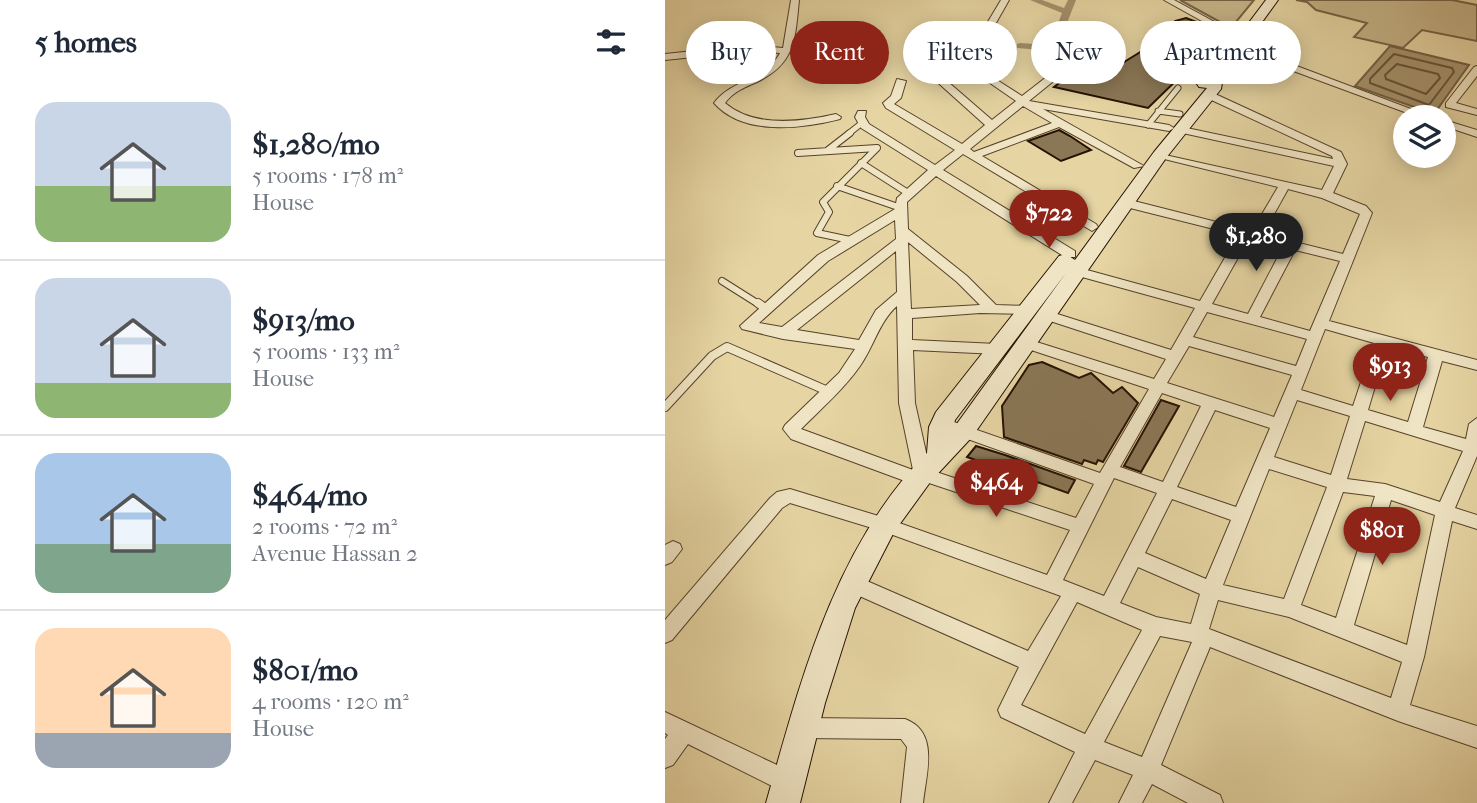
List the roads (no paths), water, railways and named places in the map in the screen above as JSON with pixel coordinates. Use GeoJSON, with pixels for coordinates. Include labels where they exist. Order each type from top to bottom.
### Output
{"type":"FeatureCollection","features":[{"type":"Feature","properties":{"kind":"main road"},"geometry":{"type":"LineString","coordinates":[[1257,21],[1272,0]]}},
{"type":"Feature","properties":{"kind":"main road"},"geometry":{"type":"LineString","coordinates":[[1073,263],[1092,227],[1137,166],[1213,86]]}},
{"type":"Feature","properties":{"kind":"main road"},"geometry":{"type":"LineString","coordinates":[[927,470],[948,414],[997,349],[1037,312],[1073,263],[1126,203],[1160,155],[1177,124]]}},
{"type":"Feature","properties":{"kind":"main road"},"geometry":{"type":"LineString","coordinates":[[785,793],[842,606],[853,584],[885,525],[927,470],[964,431],[1027,344],[1037,312]]}},
{"type":"Feature","properties":{"kind":"main road"},"geometry":{"type":"LineString","coordinates":[[948,414],[978,411]]}},
{"type":"Feature","properties":{"kind":"street"},"geometry":{"type":"LineString","coordinates":[[795,0],[787,51],[765,75],[738,87],[720,100],[720,105],[729,111],[776,125],[836,117]]}},
{"type":"Feature","properties":{"kind":"street"},"geometry":{"type":"LineString","coordinates":[[994,21],[1005,0]]}},
{"type":"Feature","properties":{"kind":"street"},"geometry":{"type":"LineString","coordinates":[[1168,0],[1206,21]]}},
{"type":"Feature","properties":{"kind":"street"},"geometry":{"type":"LineString","coordinates":[[665,57],[751,48],[787,51]]}},
{"type":"Feature","properties":{"kind":"street"},"geometry":{"type":"LineString","coordinates":[[1301,69],[1329,83],[1393,105]]}},
{"type":"Feature","properties":{"kind":"street"},"geometry":{"type":"LineString","coordinates":[[1476,72],[1450,104],[1477,112]]}},
{"type":"Feature","properties":{"kind":"street"},"geometry":{"type":"LineString","coordinates":[[901,81],[895,98],[889,105],[1092,227]]}},
{"type":"Feature","properties":{"kind":"street"},"geometry":{"type":"LineString","coordinates":[[945,84],[991,125]]}},
{"type":"Feature","properties":{"kind":"street"},"geometry":{"type":"LineString","coordinates":[[997,84],[1137,166]]}},
{"type":"Feature","properties":{"kind":"street"},"geometry":{"type":"LineString","coordinates":[[969,151],[991,125],[1047,84]]}},
{"type":"Feature","properties":{"kind":"street"},"geometry":{"type":"LineString","coordinates":[[1213,86],[1340,157],[1341,164],[1326,195]]}},
{"type":"Feature","properties":{"kind":"street"},"geometry":{"type":"LineString","coordinates":[[1461,88],[1477,92]]}},
{"type":"Feature","properties":{"kind":"street"},"geometry":{"type":"LineString","coordinates":[[1025,102],[1148,125],[1177,124],[1341,164]]}},
{"type":"Feature","properties":{"kind":"street"},"geometry":{"type":"LineString","coordinates":[[862,118],[935,171],[1073,263],[1252,319],[1382,340],[1477,365]]}},
{"type":"Feature","properties":{"kind":"street"},"geometry":{"type":"LineString","coordinates":[[927,470],[908,403],[901,201],[908,192],[935,171],[969,151],[1061,123]]}},
{"type":"Feature","properties":{"kind":"street"},"geometry":{"type":"LineString","coordinates":[[1456,127],[1477,134]]}},
{"type":"Feature","properties":{"kind":"street"},"geometry":{"type":"LineString","coordinates":[[1130,803],[1148,769],[1202,634],[1211,590],[1366,213],[1326,195],[1160,155]]}},
{"type":"Feature","properties":{"kind":"street"},"geometry":{"type":"LineString","coordinates":[[1051,585],[1107,476],[1175,356],[1251,233],[1284,186]]}},
{"type":"Feature","properties":{"kind":"street"},"geometry":{"type":"LineString","coordinates":[[1126,203],[1251,233],[1347,260]]}},
{"type":"Feature","properties":{"kind":"street"},"geometry":{"type":"LineString","coordinates":[[865,346],[748,327],[751,320],[823,258],[901,210]]}},
{"type":"Feature","properties":{"kind":"street"},"geometry":{"type":"LineString","coordinates":[[902,235],[962,279],[992,309]]}},
{"type":"Feature","properties":{"kind":"street"},"geometry":{"type":"LineString","coordinates":[[783,334],[902,235]]}},
{"type":"Feature","properties":{"kind":"street"},"geometry":{"type":"LineString","coordinates":[[1252,319],[1291,244]]}},
{"type":"Feature","properties":{"kind":"street"},"geometry":{"type":"LineString","coordinates":[[905,292],[881,313],[856,361],[830,392],[791,427],[792,432],[927,470],[1081,527]]}},
{"type":"Feature","properties":{"kind":"street"},"geometry":{"type":"LineString","coordinates":[[905,314],[992,309],[1037,312],[1175,356]]}},
{"type":"Feature","properties":{"kind":"street"},"geometry":{"type":"LineString","coordinates":[[1186,340],[1300,372]]}},
{"type":"Feature","properties":{"kind":"street"},"geometry":{"type":"LineString","coordinates":[[1290,609],[1338,484],[1382,340]]}},
{"type":"Feature","properties":{"kind":"street"},"geometry":{"type":"LineString","coordinates":[[1027,344],[1157,388],[1279,425]]}},
{"type":"Feature","properties":{"kind":"street"},"geometry":{"type":"LineString","coordinates":[[906,345],[997,349]]}},
{"type":"Feature","properties":{"kind":"street"},"geometry":{"type":"LineString","coordinates":[[1414,429],[1437,354]]}},
{"type":"Feature","properties":{"kind":"street"},"geometry":{"type":"LineString","coordinates":[[1292,393],[1475,449]]}},
{"type":"Feature","properties":{"kind":"street"},"geometry":{"type":"LineString","coordinates":[[1109,605],[1210,404]]}},
{"type":"Feature","properties":{"kind":"street"},"geometry":{"type":"LineString","coordinates":[[948,414],[964,431],[1243,517]]}},
{"type":"Feature","properties":{"kind":"street"},"geometry":{"type":"LineString","coordinates":[[1398,711],[1415,657],[1445,511],[1475,449],[1477,424]]}},
{"type":"Feature","properties":{"kind":"street"},"geometry":{"type":"LineString","coordinates":[[1265,461],[1338,484],[1385,491],[1477,522]]}},
{"type":"Feature","properties":{"kind":"street"},"geometry":{"type":"LineString","coordinates":[[1342,631],[1385,491]]}},
{"type":"Feature","properties":{"kind":"street"},"geometry":{"type":"LineString","coordinates":[[665,634],[783,497],[796,497],[885,525],[1073,592],[1155,626],[1202,634],[1398,711],[1477,737]]}},
{"type":"Feature","properties":{"kind":"street"},"geometry":{"type":"LineString","coordinates":[[1134,557],[1211,590],[1290,609],[1415,657]]}},
{"type":"Feature","properties":{"kind":"street"},"geometry":{"type":"LineString","coordinates":[[853,584],[1032,663]]}},
{"type":"Feature","properties":{"kind":"street"},"geometry":{"type":"LineString","coordinates":[[1073,592],[1017,689],[1009,710],[1089,747],[1148,769],[1212,803]]}},
{"type":"Feature","properties":{"kind":"street"},"geometry":{"type":"LineString","coordinates":[[1060,803],[1155,626]]}},
{"type":"Feature","properties":{"kind":"street"},"geometry":{"type":"LineString","coordinates":[[665,757],[675,727],[785,793]]}},
{"type":"Feature","properties":{"kind":"street"},"geometry":{"type":"LineString","coordinates":[[803,728],[905,729],[911,733],[918,747],[912,803]]}},
{"type":"Feature","properties":{"kind":"lane"},"geometry":{"type":"LineString","coordinates":[[1148,125],[1178,88]]}},
{"type":"Feature","properties":{"kind":"lane"},"geometry":{"type":"LineString","coordinates":[[1159,111],[1177,124]]}},
{"type":"Feature","properties":{"kind":"lane"},"geometry":{"type":"LineString","coordinates":[[828,150],[862,118]]}},
{"type":"Feature","properties":{"kind":"lane"},"geometry":{"type":"LineString","coordinates":[[797,153],[877,148],[823,202],[829,212],[817,232],[850,240]]}},
{"type":"Feature","properties":{"kind":"lane"},"geometry":{"type":"LineString","coordinates":[[862,163],[908,192]]}},
{"type":"Feature","properties":{"kind":"lane"},"geometry":{"type":"LineString","coordinates":[[837,186],[901,210]]}},
{"type":"Feature","properties":{"kind":"lane"},"geometry":{"type":"LineString","coordinates":[[722,281],[765,308]]}},
{"type":"Feature","properties":{"kind":"lane"},"geometry":{"type":"LineString","coordinates":[[665,407],[712,356],[727,346],[830,392]]}},
{"type":"Feature","properties":{"kind":"water"},"geometry":{"type":"Polygon","coordinates":[[[1390,46],[1469,65],[1440,105],[1409,105],[1355,86],[1390,46]]]}},
{"type":"Feature","properties":{"kind":"waterway"},"geometry":{"type":"LineString","coordinates":[[1034,0],[1067,12]]}},
{"type":"Feature","properties":{"kind":"waterway"},"geometry":{"type":"LineString","coordinates":[[1064,21],[1072,0]]}},
{"type":"Feature","properties":{"kind":"waterway"},"geometry":{"type":"LineString","coordinates":[[1020,46],[1031,47]]}},
{"type":"Feature","properties":{"kind":"waterway"},"geometry":{"type":"LineString","coordinates":[[1126,63],[1140,66]]}}]}
